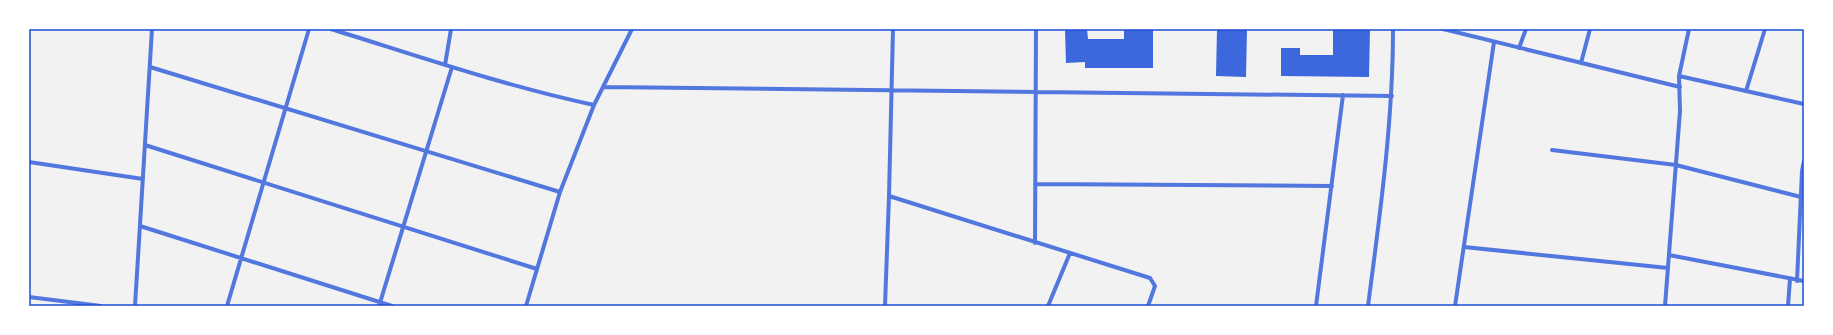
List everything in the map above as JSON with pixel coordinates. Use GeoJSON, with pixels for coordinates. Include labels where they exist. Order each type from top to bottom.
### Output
{"type":"FeatureCollection","features":[{"type":"Feature","properties":{"kind":"street"},"geometry":{"type":"LineString","coordinates":[[135,306],[152,29]]}},
{"type":"Feature","properties":{"kind":"street"},"geometry":{"type":"LineString","coordinates":[[227,306],[309,29]]}},
{"type":"Feature","properties":{"kind":"street"},"geometry":{"type":"LineString","coordinates":[[331,29],[452,67],[561,98],[594,104]]}},
{"type":"Feature","properties":{"kind":"street"},"geometry":{"type":"LineString","coordinates":[[445,65],[451,29]]}},
{"type":"Feature","properties":{"kind":"street"},"geometry":{"type":"LineString","coordinates":[[526,306],[560,192],[594,104],[632,29]]}},
{"type":"Feature","properties":{"kind":"street"},"geometry":{"type":"LineString","coordinates":[[885,306],[893,29]]}},
{"type":"Feature","properties":{"kind":"street"},"geometry":{"type":"LineString","coordinates":[[1035,243],[1036,29]]}},
{"type":"Feature","properties":{"kind":"street"},"geometry":{"type":"LineString","coordinates":[[1368,306],[1386,163],[1392,96],[1393,29]]}},
{"type":"Feature","properties":{"kind":"street"},"geometry":{"type":"LineString","coordinates":[[1443,29],[1680,87]]}},
{"type":"Feature","properties":{"kind":"street"},"geometry":{"type":"LineString","coordinates":[[1519,48],[1526,29]]}},
{"type":"Feature","properties":{"kind":"street"},"geometry":{"type":"LineString","coordinates":[[1581,63],[1590,29]]}},
{"type":"Feature","properties":{"kind":"street"},"geometry":{"type":"LineString","coordinates":[[1664,306],[1680,111],[1679,76],[1689,29]]}},
{"type":"Feature","properties":{"kind":"street"},"geometry":{"type":"LineString","coordinates":[[1746,91],[1765,29]]}},
{"type":"Feature","properties":{"kind":"street"},"geometry":{"type":"LineString","coordinates":[[1455,306],[1494,42]]}},
{"type":"Feature","properties":{"kind":"street"},"geometry":{"type":"LineString","coordinates":[[150,67],[560,192]]}},
{"type":"Feature","properties":{"kind":"street"},"geometry":{"type":"LineString","coordinates":[[379,304],[452,67]]}},
{"type":"Feature","properties":{"kind":"street"},"geometry":{"type":"LineString","coordinates":[[1679,76],[1804,104]]}},
{"type":"Feature","properties":{"kind":"street"},"geometry":{"type":"LineString","coordinates":[[603,87],[1392,96]]}},
{"type":"Feature","properties":{"kind":"street"},"geometry":{"type":"LineString","coordinates":[[1316,306],[1343,95]]}},
{"type":"Feature","properties":{"kind":"street"},"geometry":{"type":"LineString","coordinates":[[145,145],[403,228],[537,269]]}},
{"type":"Feature","properties":{"kind":"street"},"geometry":{"type":"LineString","coordinates":[[1552,150],[1676,165],[1801,197]]}},
{"type":"Feature","properties":{"kind":"street"},"geometry":{"type":"LineString","coordinates":[[1797,281],[1802,171],[1804,161]]}},
{"type":"Feature","properties":{"kind":"street"},"geometry":{"type":"LineString","coordinates":[[29,162],[143,179]]}},
{"type":"Feature","properties":{"kind":"street"},"geometry":{"type":"LineString","coordinates":[[1035,184],[1332,186]]}},
{"type":"Feature","properties":{"kind":"street"},"geometry":{"type":"LineString","coordinates":[[889,196],[1150,278],[1155,286],[1148,306]]}},
{"type":"Feature","properties":{"kind":"street"},"geometry":{"type":"LineString","coordinates":[[140,226],[379,304],[392,306]]}},
{"type":"Feature","properties":{"kind":"street"},"geometry":{"type":"LineString","coordinates":[[1464,247],[1668,268]]}},
{"type":"Feature","properties":{"kind":"street"},"geometry":{"type":"LineString","coordinates":[[1048,306],[1070,253]]}},
{"type":"Feature","properties":{"kind":"street"},"geometry":{"type":"LineString","coordinates":[[1669,255],[1797,281],[1804,281]]}},
{"type":"Feature","properties":{"kind":"street"},"geometry":{"type":"LineString","coordinates":[[1788,306],[1790,279]]}},
{"type":"Feature","properties":{"kind":"street"},"geometry":{"type":"LineString","coordinates":[[29,297],[101,306]]}},
{"type":"Feature","properties":{"kind":"building"},"geometry":{"type":"Polygon","coordinates":[[[1065,29],[1087,29],[1088,39],[1124,39],[1124,29],[1153,29],[1153,68],[1085,68],[1085,62],[1066,63],[1065,29]]]}},
{"type":"Feature","properties":{"kind":"building"},"geometry":{"type":"Polygon","coordinates":[[[1217,29],[1247,29],[1246,77],[1216,76],[1217,29]]]}},
{"type":"Feature","properties":{"kind":"building"},"geometry":{"type":"Polygon","coordinates":[[[1333,29],[1370,29],[1369,77],[1281,76],[1281,48],[1300,48],[1300,55],[1333,55],[1333,29]]]}}]}
